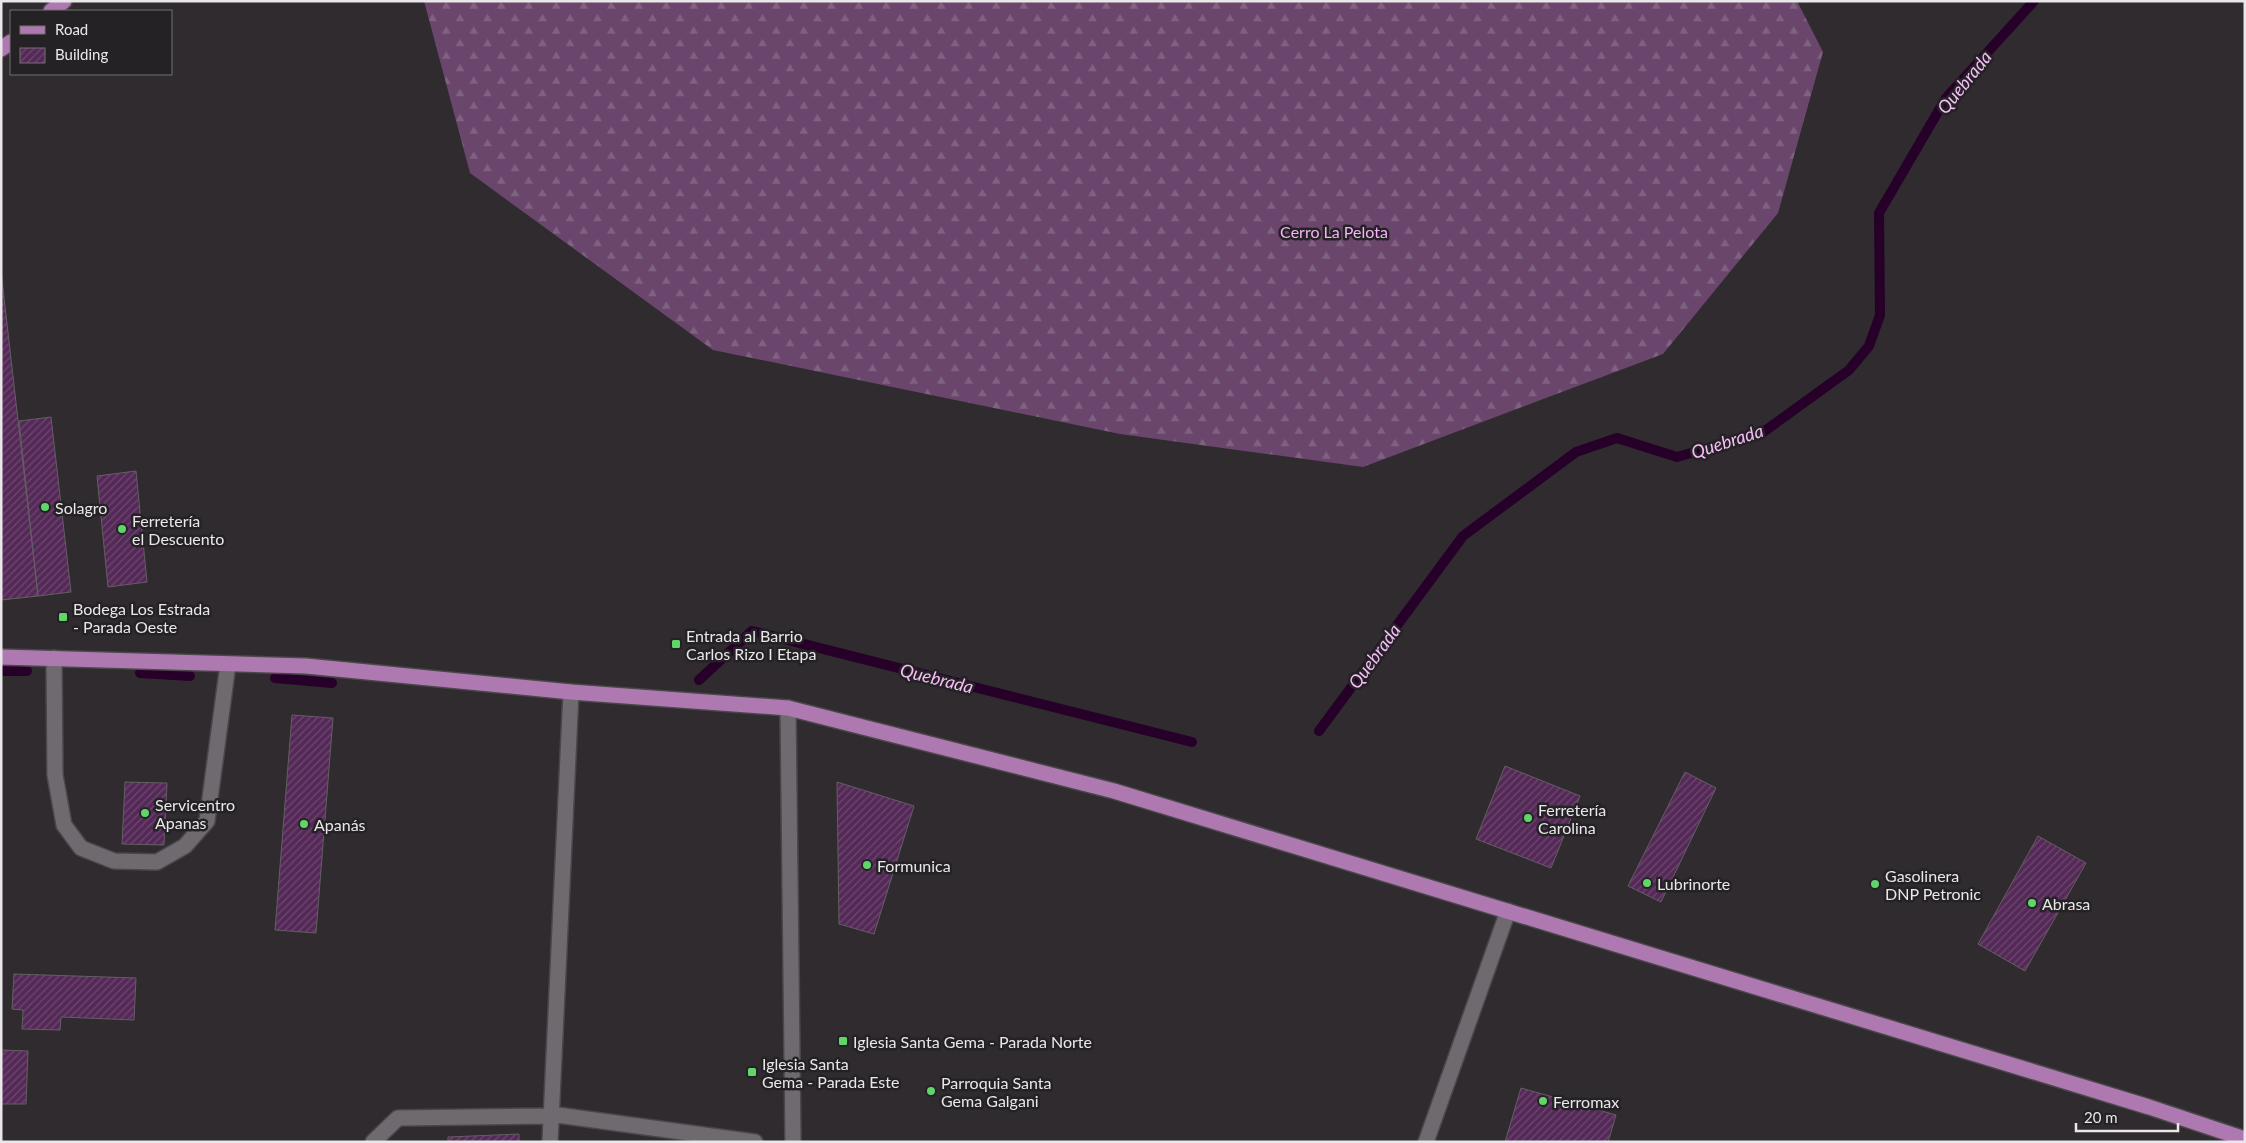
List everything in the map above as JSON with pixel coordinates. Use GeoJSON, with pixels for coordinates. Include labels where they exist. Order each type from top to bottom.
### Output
{"type":"FeatureCollection","features":[{"type":"Feature","properties":{"kind":"main road"},"geometry":{"type":"LineString","coordinates":[[52,10],[64,1]]}},
{"type":"Feature","properties":{"kind":"main road"},"geometry":{"type":"LineString","coordinates":[[1,657],[306,666],[571,692],[788,708],[1114,791],[2149,1107],[2245,1139]]}},
{"type":"Feature","properties":{"kind":"street"},"geometry":{"type":"LineString","coordinates":[[54,658],[55,776],[64,825],[81,848],[114,860],[148,862],[157,862],[186,846],[208,821],[228,664]]}},
{"type":"Feature","properties":{"kind":"street"},"geometry":{"type":"LineString","coordinates":[[550,1142],[571,692]]}},
{"type":"Feature","properties":{"kind":"street"},"geometry":{"type":"LineString","coordinates":[[788,708],[793,1142]]}},
{"type":"Feature","properties":{"kind":"street"},"geometry":{"type":"LineString","coordinates":[[1426,1142],[1508,911]]}},
{"type":"Feature","properties":{"kind":"street"},"geometry":{"type":"LineString","coordinates":[[373,1142],[398,1118],[550,1115],[755,1142]]}},
{"type":"Feature","properties":{"kind":"green space","name":"Cerro La Pelota"},"geometry":{"type":"Polygon","coordinates":[[[424,1],[1797,1],[1823,52],[1778,213],[1663,354],[1363,467],[1120,434],[713,350],[470,173],[424,1]]]}},
{"type":"Feature","properties":{"kind":"building"},"geometry":{"type":"Polygon","coordinates":[[[1,271],[38,596],[1,600],[1,271]]]}},
{"type":"Feature","properties":{"kind":"building","name":"Solagro"},"geometry":{"type":"Polygon","coordinates":[[[51,417],[71,592],[38,596],[19,421],[51,417]]]}},
{"type":"Feature","properties":{"kind":"building","name":"Ferretería el Descuento"},"geometry":{"type":"Polygon","coordinates":[[[136,471],[147,582],[108,587],[97,476],[136,471]]]}},
{"type":"Feature","properties":{"kind":"building","name":"Apanás"},"geometry":{"type":"Polygon","coordinates":[[[292,715],[333,718],[316,933],[275,930],[292,715]]]}},
{"type":"Feature","properties":{"kind":"building","name":"Ferretería Carolina"},"geometry":{"type":"Polygon","coordinates":[[[1505,766],[1580,796],[1551,868],[1476,839],[1505,766]]]}},
{"type":"Feature","properties":{"kind":"building"},"geometry":{"type":"Polygon","coordinates":[[[1685,772],[1716,788],[1661,902],[1628,886],[1685,772]]]}},
{"type":"Feature","properties":{"kind":"building","name":"Servicentro Apanas"},"geometry":{"type":"Polygon","coordinates":[[[125,782],[167,783],[164,845],[122,844],[125,782]]]}},
{"type":"Feature","properties":{"kind":"building","name":"Formunica"},"geometry":{"type":"Polygon","coordinates":[[[837,782],[914,806],[874,934],[839,924],[837,782]]]}},
{"type":"Feature","properties":{"kind":"building","name":"Abrasa"},"geometry":{"type":"Polygon","coordinates":[[[2038,836],[2086,863],[2025,971],[1978,944],[2038,836]]]}},
{"type":"Feature","properties":{"kind":"building"},"geometry":{"type":"Polygon","coordinates":[[[14,974],[136,978],[134,1020],[61,1017],[60,1030],[22,1029],[23,1010],[12,1009],[14,974]]]}},
{"type":"Feature","properties":{"kind":"building"},"geometry":{"type":"Polygon","coordinates":[[[1,1050],[28,1051],[26,1104],[1,1104],[1,1050]]]}},
{"type":"Feature","properties":{"kind":"building","name":"Ferromax"},"geometry":{"type":"Polygon","coordinates":[[[1521,1088],[1616,1115],[1608,1142],[1505,1142],[1521,1088]]]}},
{"type":"Feature","properties":{"kind":"building"},"geometry":{"type":"Polygon","coordinates":[[[519,1134],[519,1142],[448,1142],[448,1137],[519,1134]]]}},
{"type":"Feature","properties":{"kind":"waterway","name":"Quebrada"},"geometry":{"type":"LineString","coordinates":[[1319,731],[1463,536],[1576,452],[1617,438],[1677,457],[1762,433],[1849,370],[1869,346],[1880,315],[1879,213],[1946,98],[2034,1]]}},
{"type":"Feature","properties":{"kind":"waterway","name":"Quebrada"},"geometry":{"type":"LineString","coordinates":[[699,680],[752,631],[1192,742]]}},
{"type":"Feature","properties":{"kind":"waterway"},"geometry":{"type":"LineString","coordinates":[[1,671],[27,671]]}},
{"type":"Feature","properties":{"kind":"waterway"},"geometry":{"type":"LineString","coordinates":[[140,673],[190,676]]}},
{"type":"Feature","properties":{"kind":"waterway"},"geometry":{"type":"LineString","coordinates":[[275,678],[332,683]]}},
{"type":"Feature","properties":{"kind":"place","name":"Solagro"},"geometry":{"type":"Point","coordinates":[45,507]}},
{"type":"Feature","properties":{"kind":"place","name":"Ferretería el Descuento"},"geometry":{"type":"Point","coordinates":[122,529]}},
{"type":"Feature","properties":{"kind":"place","name":"Bodega Los Estrada - Parada Oeste"},"geometry":{"type":"Point","coordinates":[63,617]}},
{"type":"Feature","properties":{"kind":"place","name":"Entrada al Barrio Carlos Rizo I Etapa"},"geometry":{"type":"Point","coordinates":[676,644]}},
{"type":"Feature","properties":{"kind":"place","name":"Servicentro Apanas"},"geometry":{"type":"Point","coordinates":[145,813]}},
{"type":"Feature","properties":{"kind":"place","name":"Ferretería Carolina"},"geometry":{"type":"Point","coordinates":[1528,818]}},
{"type":"Feature","properties":{"kind":"place","name":"Apanás"},"geometry":{"type":"Point","coordinates":[304,824]}},
{"type":"Feature","properties":{"kind":"place","name":"Formunica"},"geometry":{"type":"Point","coordinates":[867,865]}},
{"type":"Feature","properties":{"kind":"place","name":"Lubrinorte"},"geometry":{"type":"Point","coordinates":[1647,883]}},
{"type":"Feature","properties":{"kind":"place","name":"Gasolinera DNP Petronic"},"geometry":{"type":"Point","coordinates":[1875,884]}},
{"type":"Feature","properties":{"kind":"place","name":"Abrasa"},"geometry":{"type":"Point","coordinates":[2032,903]}},
{"type":"Feature","properties":{"kind":"place","name":"Iglesia Santa Gema - Parada Norte"},"geometry":{"type":"Point","coordinates":[843,1041]}},
{"type":"Feature","properties":{"kind":"place","name":"Iglesia Santa Gema - Parada Este"},"geometry":{"type":"Point","coordinates":[752,1072]}},
{"type":"Feature","properties":{"kind":"place","name":"Parroquia Santa Gema Galgani"},"geometry":{"type":"Point","coordinates":[931,1091]}},
{"type":"Feature","properties":{"kind":"place","name":"Ferromax"},"geometry":{"type":"Point","coordinates":[1543,1101]}}]}
